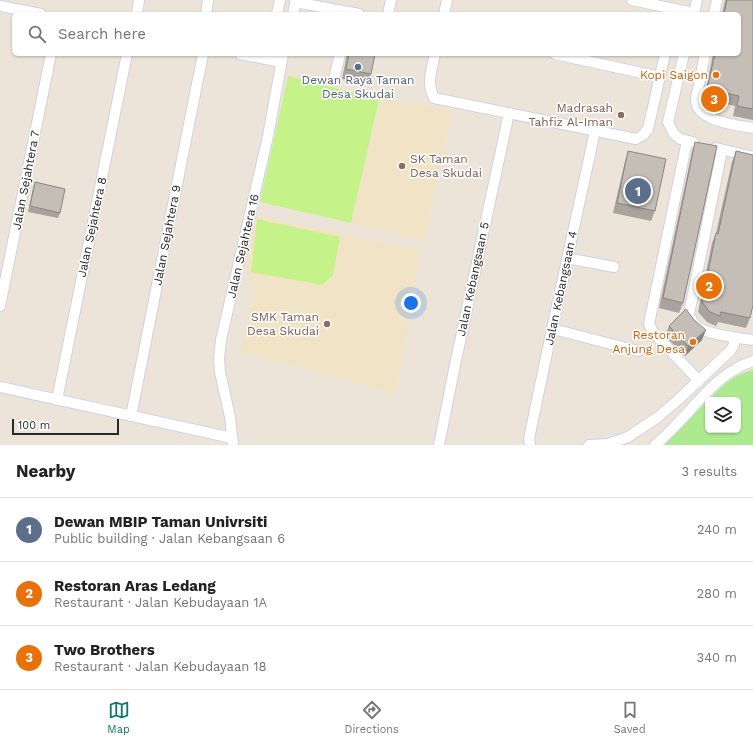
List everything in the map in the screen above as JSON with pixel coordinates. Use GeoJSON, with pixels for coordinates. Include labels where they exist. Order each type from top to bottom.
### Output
{"type":"FeatureCollection","features":[{"type":"Feature","properties":{"kind":"street"},"geometry":{"type":"LineString","coordinates":[[137,12],[139,0]]}},
{"type":"Feature","properties":{"kind":"street"},"geometry":{"type":"LineString","coordinates":[[206,12],[208,0]]}},
{"type":"Feature","properties":{"kind":"street"},"geometry":{"type":"LineString","coordinates":[[277,12],[280,0]]}},
{"type":"Feature","properties":{"kind":"street"},"geometry":{"type":"LineString","coordinates":[[388,12],[391,0]]}},
{"type":"Feature","properties":{"kind":"street"},"geometry":{"type":"LineString","coordinates":[[444,12],[447,0]]}},
{"type":"Feature","properties":{"kind":"street"},"geometry":{"type":"LineString","coordinates":[[632,0],[674,7],[691,12]]}},
{"type":"Feature","properties":{"kind":"street"},"geometry":{"type":"LineString","coordinates":[[694,12],[697,0]]}},
{"type":"Feature","properties":{"kind":"street"},"geometry":{"type":"LineString","coordinates":[[714,12],[717,0]]}},
{"type":"Feature","properties":{"kind":"street"},"geometry":{"type":"LineString","coordinates":[[293,12],[295,1],[342,12]]}},
{"type":"Feature","properties":{"kind":"street"},"geometry":{"type":"LineString","coordinates":[[0,6],[31,12]]}},
{"type":"Feature","properties":{"kind":"street","name":"Jalan Sejahtera 7"},"geometry":{"type":"LineString","coordinates":[[0,306],[51,56]]}},
{"type":"Feature","properties":{"kind":"street","name":"Jalan Sejahtera 8"},"geometry":{"type":"LineString","coordinates":[[57,400],[127,56]]}},
{"type":"Feature","properties":{"kind":"street","name":"Jalan Sejahtera 9"},"geometry":{"type":"LineString","coordinates":[[131,416],[203,56]]}},
{"type":"Feature","properties":{"kind":"street"},"geometry":{"type":"LineString","coordinates":[[261,56],[282,58]]}},
{"type":"Feature","properties":{"kind":"street"},"geometry":{"type":"LineString","coordinates":[[335,75],[340,56]]}},
{"type":"Feature","properties":{"kind":"street"},"geometry":{"type":"LineString","coordinates":[[435,56],[429,80],[430,91],[434,98],[636,139],[643,135],[648,129],[665,56]]}},
{"type":"Feature","properties":{"kind":"street"},"geometry":{"type":"LineString","coordinates":[[564,56],[660,77]]}},
{"type":"Feature","properties":{"kind":"street"},"geometry":{"type":"LineString","coordinates":[[684,56],[668,122],[674,134],[680,139],[753,158]]}},
{"type":"Feature","properties":{"kind":"street"},"geometry":{"type":"LineString","coordinates":[[705,56],[696,103],[703,115],[725,123],[753,128]]}},
{"type":"Feature","properties":{"kind":"street","name":"Jalan Sejahtera 16"},"geometry":{"type":"LineString","coordinates":[[233,442],[230,417],[220,372],[219,358],[221,340],[268,136],[282,58]]}},
{"type":"Feature","properties":{"kind":"street","name":"Jalan Kebangsaan 5"},"geometry":{"type":"LineString","coordinates":[[439,445],[456,358],[509,113]]}},
{"type":"Feature","properties":{"kind":"street","name":"Jalan Kebangsaan 4"},"geometry":{"type":"LineString","coordinates":[[530,445],[529,439],[547,349],[553,329],[595,131]]}},
{"type":"Feature","properties":{"kind":"street"},"geometry":{"type":"LineString","coordinates":[[687,141],[649,324],[653,332],[699,381]]}},
{"type":"Feature","properties":{"kind":"street"},"geometry":{"type":"LineString","coordinates":[[722,150],[689,314],[696,327],[734,337],[752,338]]}},
{"type":"Feature","properties":{"kind":"street"},"geometry":{"type":"LineString","coordinates":[[567,258],[614,267]]}},
{"type":"Feature","properties":{"kind":"street"},"geometry":{"type":"LineString","coordinates":[[553,329],[638,351]]}},
{"type":"Feature","properties":{"kind":"street"},"geometry":{"type":"LineString","coordinates":[[589,445],[608,444],[628,437],[658,417],[680,400],[730,351],[734,345],[734,337]]}},
{"type":"Feature","properties":{"kind":"street"},"geometry":{"type":"LineString","coordinates":[[654,445],[665,437],[689,410],[725,376],[745,363],[753,361]]}},
{"type":"Feature","properties":{"kind":"street"},"geometry":{"type":"LineString","coordinates":[[0,387],[131,416],[233,442]]}},
{"type":"Feature","properties":{"kind":"shaded area","name":"SK Taman Desa Skudai"},"geometry":{"type":"Polygon","coordinates":[[[379,99],[453,110],[424,242],[351,223],[379,99]]]}},
{"type":"Feature","properties":{"kind":"shaded area","name":"SMK Taman Desa Skudai"},"geometry":{"type":"Polygon","coordinates":[[[252,214],[421,251],[396,394],[240,352],[254,295],[244,261],[252,214]]]}},
{"type":"Feature","properties":{"kind":"green space"},"geometry":{"type":"Polygon","coordinates":[[[288,76],[379,99],[351,223],[260,202],[288,76]]]}},
{"type":"Feature","properties":{"kind":"green space"},"geometry":{"type":"Polygon","coordinates":[[[257,219],[340,237],[333,275],[322,285],[251,272],[257,219]]]}},
{"type":"Feature","properties":{"kind":"green space"},"geometry":{"type":"Polygon","coordinates":[[[753,370],[753,445],[662,445],[705,403],[705,433],[741,433],[741,397],[711,397],[733,378],[753,370]]]}},
{"type":"Feature","properties":{"kind":"building"},"geometry":{"type":"Polygon","coordinates":[[[727,0],[753,0],[753,109],[737,106],[739,96],[707,89],[715,56],[741,56],[741,12],[724,12],[727,0]]]}},
{"type":"Feature","properties":{"kind":"building"},"geometry":{"type":"Polygon","coordinates":[[[349,56],[375,56],[371,74],[346,69],[349,56]]]}},
{"type":"Feature","properties":{"kind":"building"},"geometry":{"type":"Polygon","coordinates":[[[695,142],[717,146],[683,303],[663,298],[695,142]]]}},
{"type":"Feature","properties":{"kind":"building"},"geometry":{"type":"Polygon","coordinates":[[[628,151],[666,159],[655,211],[617,203],[628,151]]]}},
{"type":"Feature","properties":{"kind":"building"},"geometry":{"type":"Polygon","coordinates":[[[736,151],[753,155],[753,305],[750,318],[721,312],[720,316],[710,312],[702,302],[716,233],[718,234],[736,151]]]}},
{"type":"Feature","properties":{"kind":"building"},"geometry":{"type":"Polygon","coordinates":[[[35,182],[65,189],[60,213],[30,206],[35,182]]]}},
{"type":"Feature","properties":{"kind":"building"},"geometry":{"type":"Polygon","coordinates":[[[686,309],[694,320],[706,330],[688,346],[669,326],[686,309]]]}},
{"type":"Feature","properties":{"kind":"place","name":"Dewan Raya Taman Desa Skudai"},"geometry":{"type":"Point","coordinates":[358,67]}},
{"type":"Feature","properties":{"kind":"place","name":"Kopi Saigon"},"geometry":{"type":"Point","coordinates":[716,75]}},
{"type":"Feature","properties":{"kind":"place","name":"Two Brothers"},"geometry":{"type":"Point","coordinates":[714,99]}},
{"type":"Feature","properties":{"kind":"place","name":"Madrasah Tahfiz Al-Iman"},"geometry":{"type":"Point","coordinates":[621,115]}},
{"type":"Feature","properties":{"kind":"place","name":"SK Taman Desa Skudai"},"geometry":{"type":"Point","coordinates":[402,166]}},
{"type":"Feature","properties":{"kind":"place","name":"Dewan MBIP Taman Univrsiti"},"geometry":{"type":"Point","coordinates":[638,191]}},
{"type":"Feature","properties":{"kind":"place","name":"Restoran Aras Ledang"},"geometry":{"type":"Point","coordinates":[709,286]}},
{"type":"Feature","properties":{"kind":"place","name":"SMK Taman Desa Skudai"},"geometry":{"type":"Point","coordinates":[327,324]}},
{"type":"Feature","properties":{"kind":"place","name":"Restoran Anjung Desa"},"geometry":{"type":"Point","coordinates":[693,342]}}]}
